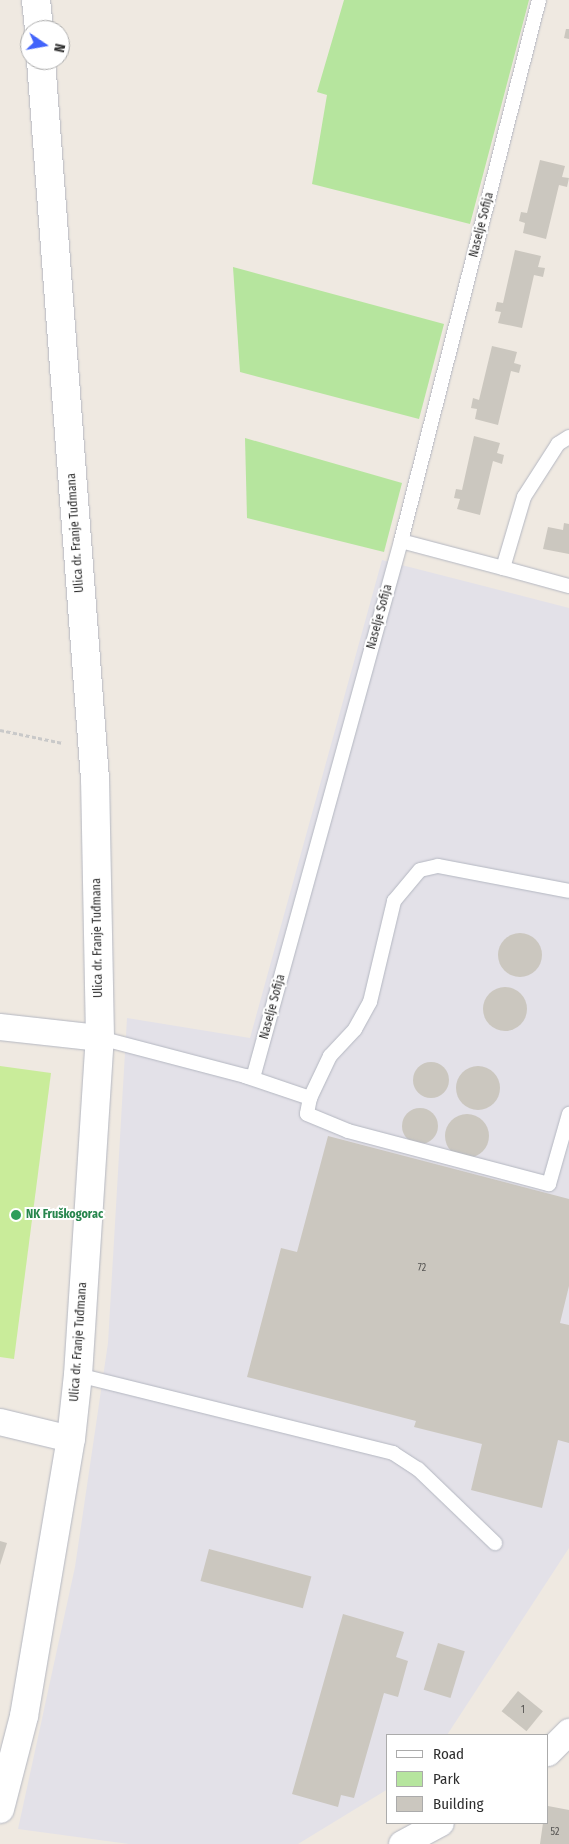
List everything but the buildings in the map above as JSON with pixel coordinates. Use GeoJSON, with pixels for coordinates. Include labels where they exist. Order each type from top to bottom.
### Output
{"type":"FeatureCollection","features":[{"type":"Feature","properties":{"kind":"main road"},"geometry":{"type":"LineString","coordinates":[[36,0],[37,20]]}},
{"type":"Feature","properties":{"kind":"main road","name":"Ulica dr. Franje Tuđmana"},"geometry":{"type":"LineString","coordinates":[[0,1809],[24,1716],[71,1439],[78,1376],[100,1038],[93,749],[42,70]]}},
{"type":"Feature","properties":{"kind":"street"},"geometry":{"type":"LineString","coordinates":[[0,1027],[100,1038]]}},
{"type":"Feature","properties":{"kind":"street"},"geometry":{"type":"LineString","coordinates":[[0,1422],[71,1439]]}},
{"type":"Feature","properties":{"kind":"street"},"geometry":{"type":"LineString","coordinates":[[549,1752],[569,1732]]}},
{"type":"Feature","properties":{"kind":"street"},"geometry":{"type":"LineString","coordinates":[[402,1844],[439,1824]]}},
{"type":"Feature","properties":{"kind":"lane","name":"Naselje Sofija"},"geometry":{"type":"LineString","coordinates":[[244,1076],[253,1078],[401,541],[539,0]]}},
{"type":"Feature","properties":{"kind":"lane"},"geometry":{"type":"LineString","coordinates":[[503,568],[524,497],[558,444],[569,437]]}},
{"type":"Feature","properties":{"kind":"lane"},"geometry":{"type":"LineString","coordinates":[[401,541],[569,586]]}},
{"type":"Feature","properties":{"kind":"lane"},"geometry":{"type":"LineString","coordinates":[[569,891],[438,866],[420,870],[394,901],[370,1002],[355,1029],[330,1056],[310,1098],[306,1114],[348,1131],[549,1184],[569,1114]]}},
{"type":"Feature","properties":{"kind":"lane"},"geometry":{"type":"LineString","coordinates":[[100,1038],[244,1076],[310,1098]]}},
{"type":"Feature","properties":{"kind":"lane"},"geometry":{"type":"LineString","coordinates":[[78,1376],[393,1453],[418,1470],[495,1543]]}},
{"type":"Feature","properties":{"kind":"path"},"geometry":{"type":"LineString","coordinates":[[0,730],[93,749]]}},
{"type":"Feature","properties":{"kind":"shaded area"},"geometry":{"type":"Polygon","coordinates":[[[382,560],[569,608],[569,1548],[448,1734],[386,1734],[386,1790],[298,1844],[129,1844],[18,1829],[75,1567],[108,1343],[127,1018],[250,1038],[382,560]]]}},
{"type":"Feature","properties":{"kind":"green space"},"geometry":{"type":"Polygon","coordinates":[[[344,0],[529,0],[470,224],[312,184],[327,95],[317,92],[344,0]]]}},
{"type":"Feature","properties":{"kind":"green space"},"geometry":{"type":"Polygon","coordinates":[[[233,267],[444,324],[419,419],[240,372],[233,267]]]}},
{"type":"Feature","properties":{"kind":"green space"},"geometry":{"type":"Polygon","coordinates":[[[245,438],[402,483],[384,552],[247,518],[245,438]]]}},
{"type":"Feature","properties":{"kind":"green space","name":"NK Fruškogorac"},"geometry":{"type":"Polygon","coordinates":[[[0,1066],[51,1073],[14,1359],[0,1357],[0,1066]]]}},
{"type":"Feature","properties":{"kind":"place","name":"NK Fruškogorac"},"geometry":{"type":"Point","coordinates":[16,1215]}}]}
